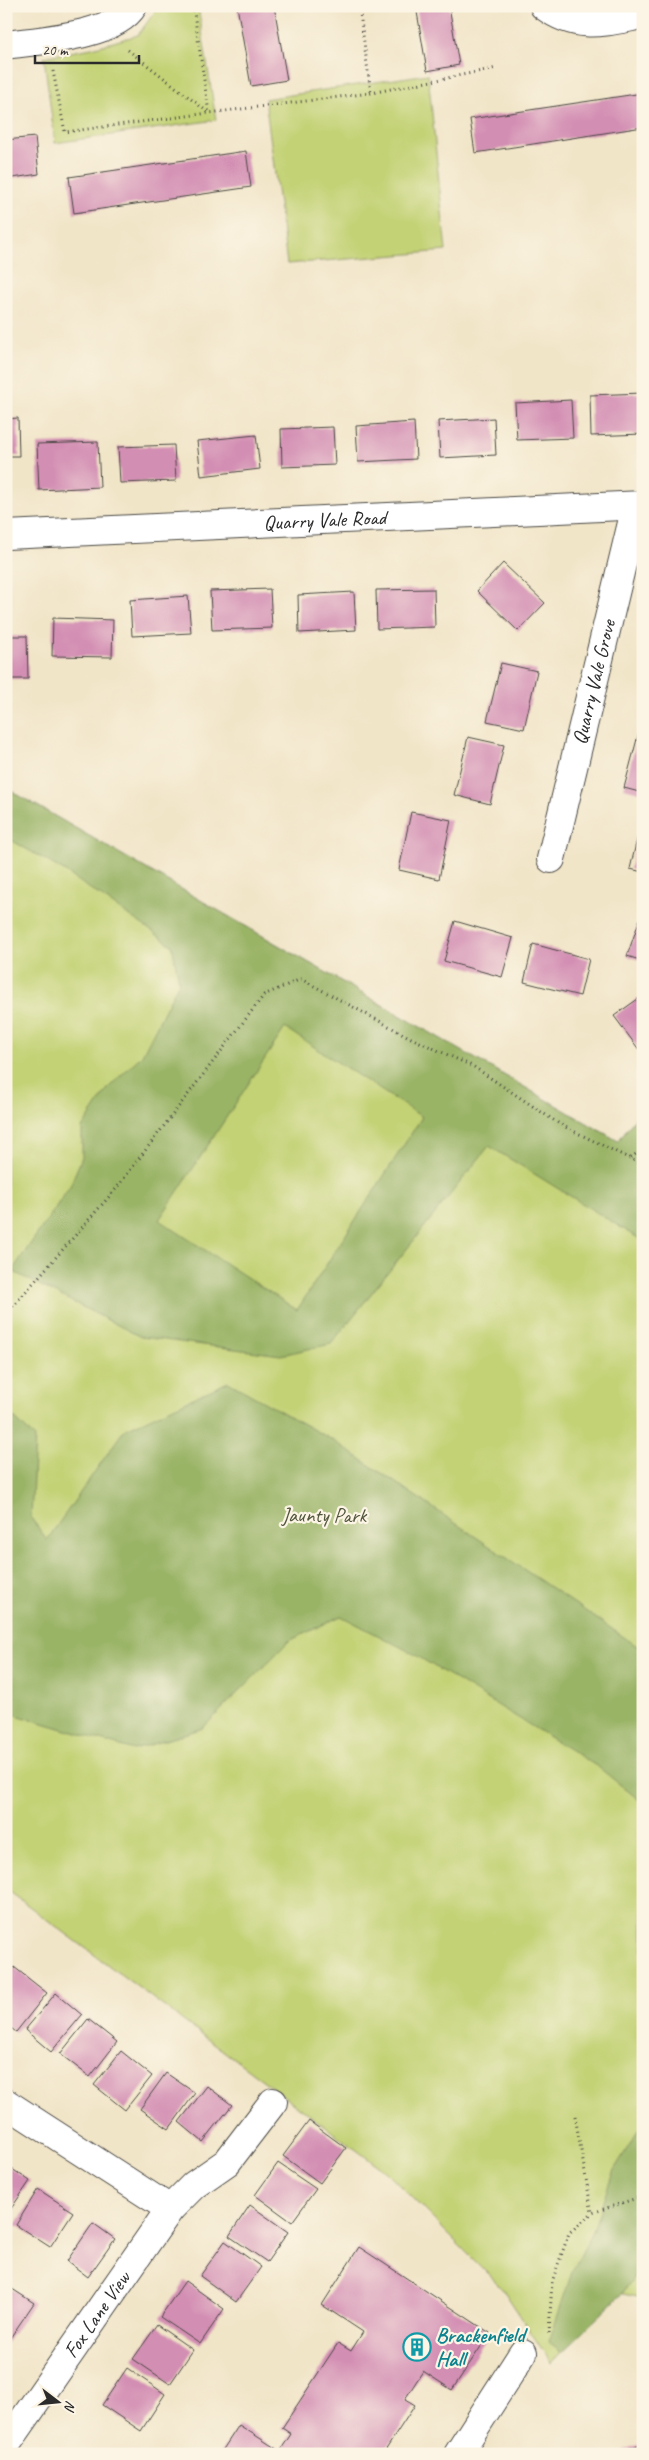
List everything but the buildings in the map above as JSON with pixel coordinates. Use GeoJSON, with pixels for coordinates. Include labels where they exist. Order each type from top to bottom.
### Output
{"type":"FeatureCollection","features":[{"type":"Feature","properties":{"kind":"street"},"geometry":{"type":"LineString","coordinates":[[6,45],[102,29],[128,16],[133,6]]}},
{"type":"Feature","properties":{"kind":"street"},"geometry":{"type":"LineString","coordinates":[[544,6],[556,16],[578,24],[643,15]]}},
{"type":"Feature","properties":{"kind":"street","name":"Quarry Vale Road"},"geometry":{"type":"LineString","coordinates":[[6,535],[640,505]]}},
{"type":"Feature","properties":{"kind":"street","name":"Quarry Vale Grove"},"geometry":{"type":"LineString","coordinates":[[551,859],[640,505]]}},
{"type":"Feature","properties":{"kind":"street"},"geometry":{"type":"LineString","coordinates":[[6,2102],[170,2209]]}},
{"type":"Feature","properties":{"kind":"street","name":"Fox Lane View"},"geometry":{"type":"LineString","coordinates":[[6,2445],[170,2209],[194,2185],[227,2162],[273,2102]]}},
{"type":"Feature","properties":{"kind":"street"},"geometry":{"type":"LineString","coordinates":[[458,2454],[522,2353]]}},
{"type":"Feature","properties":{"kind":"path"},"geometry":{"type":"LineString","coordinates":[[193,6],[209,112]]}},
{"type":"Feature","properties":{"kind":"path"},"geometry":{"type":"LineString","coordinates":[[359,6],[371,93]]}},
{"type":"Feature","properties":{"kind":"path"},"geometry":{"type":"LineString","coordinates":[[102,29],[209,112]]}},
{"type":"Feature","properties":{"kind":"path"},"geometry":{"type":"LineString","coordinates":[[46,39],[65,132],[209,112],[371,93],[497,68]]}},
{"type":"Feature","properties":{"kind":"path"},"geometry":{"type":"LineString","coordinates":[[6,1314],[115,1190],[264,995],[301,979],[409,1036],[474,1067],[561,1125],[643,1165]]}},
{"type":"Feature","properties":{"kind":"path"},"geometry":{"type":"LineString","coordinates":[[631,1158],[643,1148]]}},
{"type":"Feature","properties":{"kind":"path"},"geometry":{"type":"LineString","coordinates":[[575,2116],[592,2213]]}},
{"type":"Feature","properties":{"kind":"path"},"geometry":{"type":"LineString","coordinates":[[522,2353],[537,2349],[548,2338],[552,2282],[569,2233],[592,2213],[640,2196],[643,2192]]}},
{"type":"Feature","properties":{"kind":"green space"},"geometry":{"type":"Polygon","coordinates":[[[159,6],[198,6],[216,120],[55,143],[44,57],[92,48],[138,35],[159,6]]]}},
{"type":"Feature","properties":{"kind":"green space"},"geometry":{"type":"Polygon","coordinates":[[[428,74],[446,251],[287,264],[265,99],[428,74]]]}},
{"type":"Feature","properties":{"kind":"green space","name":"Jaunty Park"},"geometry":{"type":"Polygon","coordinates":[[[6,788],[618,1141],[643,1108],[643,2298],[618,2293],[551,2363],[502,2288],[386,2172],[6,1889],[6,788]]]}},
{"type":"Feature","properties":{"kind":"green space"},"geometry":{"type":"Polygon","coordinates":[[[6,788],[618,1141],[643,1108],[643,1241],[489,1146],[331,1344],[281,1355],[141,1337],[12,1271],[70,1186],[82,1157],[82,1128],[109,1087],[142,1055],[179,982],[172,945],[64,871],[6,837],[6,788]],[[285,1028],[159,1220],[297,1310],[422,1117],[285,1028]]]}},
{"type":"Feature","properties":{"kind":"green space"},"geometry":{"type":"Polygon","coordinates":[[[228,1382],[334,1441],[643,1650],[643,1803],[598,1767],[414,1654],[341,1616],[289,1641],[203,1728],[134,1750],[6,1712],[6,1410],[35,1438],[31,1518],[47,1540],[124,1430],[228,1382]]]}},
{"type":"Feature","properties":{"kind":"green space"},"geometry":{"type":"Polygon","coordinates":[[[643,2123],[643,2264],[622,2294],[562,2352],[549,2342],[572,2272],[592,2233],[614,2170],[643,2123]]]}},
{"type":"Feature","properties":{"kind":"place","name":"Brackenfield Hall"},"geometry":{"type":"Point","coordinates":[417,2347]}}]}
